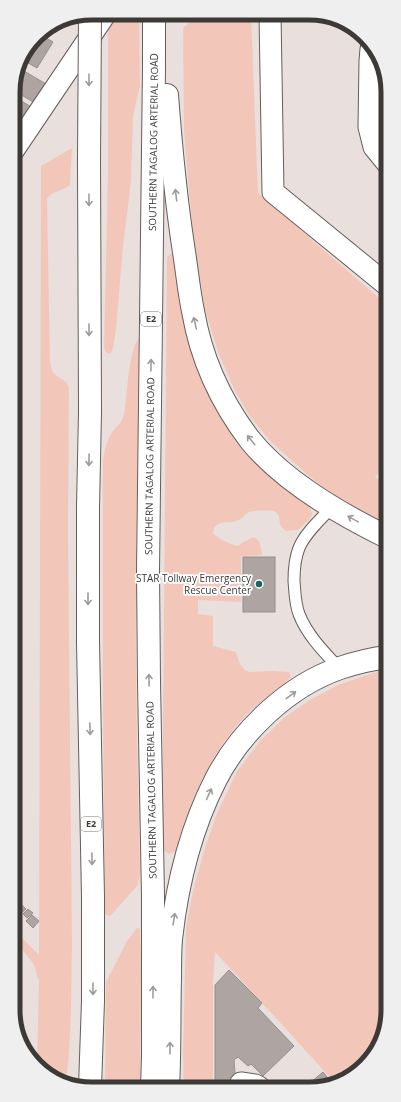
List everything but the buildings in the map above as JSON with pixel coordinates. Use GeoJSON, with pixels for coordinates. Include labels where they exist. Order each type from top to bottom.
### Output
{"type":"FeatureCollection","features":[{"type":"Feature","properties":{"kind":"highway","name":"E2"},"geometry":{"type":"LineString","coordinates":[[90,20],[90,412],[88,642],[93,934],[93,1001],[90,1082]]}},
{"type":"Feature","properties":{"kind":"highway","name":"SOUTHERN TAGALOG ARTERIAL ROAD"},"geometry":{"type":"LineString","coordinates":[[152,1082],[153,896],[148,572],[159,59],[155,20]]}},
{"type":"Feature","properties":{"kind":"highway"},"geometry":{"type":"LineString","coordinates":[[160,20],[159,59],[179,223],[193,312],[206,360],[219,391],[250,440],[266,457],[290,478],[332,507],[381,534]]}},
{"type":"Feature","properties":{"kind":"highway"},"geometry":{"type":"LineString","coordinates":[[168,1082],[170,1058],[170,953],[174,917],[187,855],[197,823],[208,796],[235,749],[262,718],[282,701],[299,689],[339,668],[381,658]]}},
{"type":"Feature","properties":{"kind":"street"},"geometry":{"type":"LineString","coordinates":[[20,141],[101,20]]}},
{"type":"Feature","properties":{"kind":"street"},"geometry":{"type":"LineString","coordinates":[[270,20],[273,192],[381,280]]}},
{"type":"Feature","properties":{"kind":"street"},"geometry":{"type":"LineString","coordinates":[[371,54],[369,127],[374,148],[381,156]]}},
{"type":"Feature","properties":{"kind":"lane"},"geometry":{"type":"LineString","coordinates":[[332,507],[310,531],[299,547],[294,568],[295,592],[299,614],[308,630],[320,648],[339,668]]}},
{"type":"Feature","properties":{"kind":"shaded area"},"geometry":{"type":"Polygon","coordinates":[[[108,20],[139,20],[140,86],[133,116],[131,180],[123,246],[116,330],[113,348],[111,353],[108,354],[104,347],[108,174],[108,20]]]}},
{"type":"Feature","properties":{"kind":"shaded area"},"geometry":{"type":"Polygon","coordinates":[[[192,20],[251,20],[258,193],[381,300],[381,470],[375,477],[381,480],[381,524],[344,503],[310,477],[270,441],[249,415],[234,389],[218,352],[204,306],[194,246],[184,131],[183,28],[192,20]]]}},
{"type":"Feature","properties":{"kind":"shaded area"},"geometry":{"type":"Polygon","coordinates":[[[72,148],[70,185],[51,194],[47,199],[50,362],[53,372],[68,385],[69,388],[68,530],[72,944],[70,1030],[67,1077],[52,1070],[37,1057],[39,980],[33,963],[20,947],[20,936],[39,955],[41,166],[72,148]]]}},
{"type":"Feature","properties":{"kind":"shaded area"},"geometry":{"type":"Polygon","coordinates":[[[173,254],[193,348],[309,505],[312,515],[309,520],[298,530],[286,531],[280,525],[279,516],[274,511],[249,512],[241,519],[219,524],[214,528],[213,533],[215,535],[224,541],[238,546],[254,537],[261,547],[262,555],[241,556],[241,602],[198,600],[198,614],[213,616],[213,646],[236,652],[240,664],[249,672],[289,672],[291,677],[247,714],[223,744],[212,761],[195,795],[176,850],[169,854],[162,847],[167,257],[173,254]]]}},
{"type":"Feature","properties":{"kind":"shaded area"},"geometry":{"type":"Polygon","coordinates":[[[140,337],[143,337],[137,494],[136,624],[140,872],[138,885],[109,916],[105,914],[103,459],[110,436],[121,422],[123,416],[133,350],[140,337]]]}},
{"type":"Feature","properties":{"kind":"shaded area"},"geometry":{"type":"Polygon","coordinates":[[[381,670],[381,1015],[376,1037],[369,1050],[356,1064],[349,1070],[331,1079],[215,952],[213,983],[213,1082],[184,1082],[183,1055],[186,928],[193,891],[203,854],[216,816],[236,773],[260,741],[285,717],[310,700],[338,685],[381,670]]]}},
{"type":"Feature","properties":{"kind":"shaded area"},"geometry":{"type":"Polygon","coordinates":[[[137,928],[140,929],[140,1082],[105,1082],[106,982],[127,941],[137,928]]]}},
{"type":"Feature","properties":{"kind":"place","name":"STAR Tollway Emergency Rescue Center"},"geometry":{"type":"Point","coordinates":[259,584]}}]}
